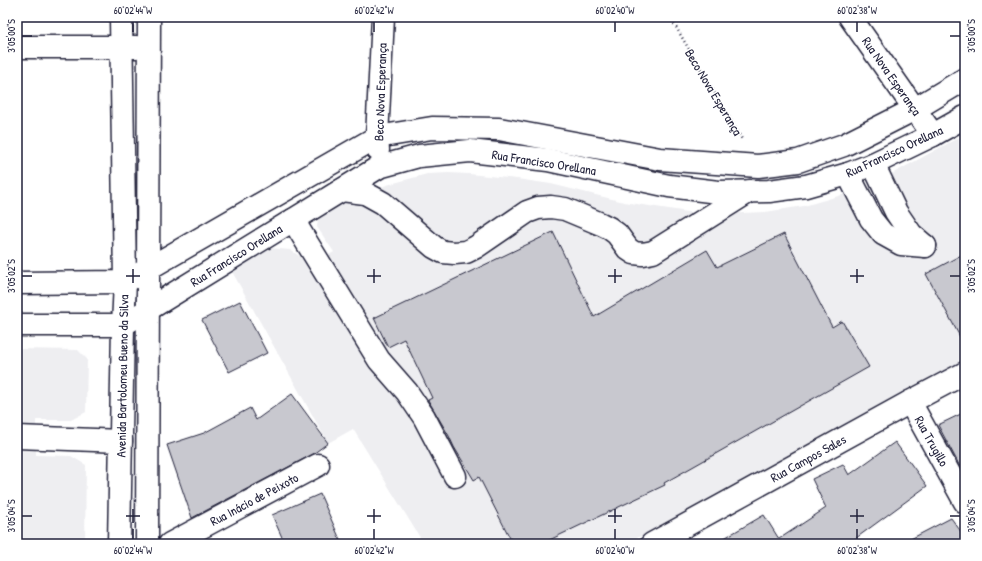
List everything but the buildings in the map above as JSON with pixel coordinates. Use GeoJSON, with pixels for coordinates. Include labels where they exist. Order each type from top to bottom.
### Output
{"type":"FeatureCollection","features":[{"type":"Feature","properties":{"kind":"street","name":"Avenida Bartolomeu Bueno da Silva"},"geometry":{"type":"LineString","coordinates":[[119,544],[125,282],[121,17]]}},
{"type":"Feature","properties":{"kind":"street","name":"Avenida Bartolomeu Bueno da Silva"},"geometry":{"type":"LineString","coordinates":[[147,544],[149,17]]}},
{"type":"Feature","properties":{"kind":"street","name":"Beco Nova Esperança"},"geometry":{"type":"LineString","coordinates":[[379,167],[377,137],[383,17]]}},
{"type":"Feature","properties":{"kind":"street","name":"Rua Nova Esperança"},"geometry":{"type":"LineString","coordinates":[[850,17],[933,134]]}},
{"type":"Feature","properties":{"kind":"street"},"geometry":{"type":"LineString","coordinates":[[17,47],[149,47]]}},
{"type":"Feature","properties":{"kind":"street","name":"Rua Francisco Orellana"},"geometry":{"type":"LineString","coordinates":[[125,282],[377,137],[432,128],[499,129],[660,159],[758,166],[798,161],[844,145],[915,109],[965,79]]}},
{"type":"Feature","properties":{"kind":"street","name":"Rua Francisco Orellana"},"geometry":{"type":"LineString","coordinates":[[123,325],[379,167],[419,156],[470,151],[548,160],[669,186],[718,192],[769,191],[806,186],[848,174],[873,164],[965,117]]}},
{"type":"Feature","properties":{"kind":"street"},"geometry":{"type":"LineString","coordinates":[[798,161],[806,186]]}},
{"type":"Feature","properties":{"kind":"street"},"geometry":{"type":"LineString","coordinates":[[848,174],[871,219],[883,234],[901,244],[925,246],[911,234],[896,212],[873,164]]}},
{"type":"Feature","properties":{"kind":"street"},"geometry":{"type":"LineString","coordinates":[[342,190],[365,193],[383,203],[434,247],[443,252],[466,252],[476,247],[527,212],[538,208],[551,207],[565,209],[605,226],[617,234],[628,249],[634,253],[643,254],[654,252],[750,191]]}},
{"type":"Feature","properties":{"kind":"street"},"geometry":{"type":"LineString","coordinates":[[293,220],[379,360],[407,392],[424,417],[455,476]]}},
{"type":"Feature","properties":{"kind":"street"},"geometry":{"type":"LineString","coordinates":[[17,283],[125,282]]}},
{"type":"Feature","properties":{"kind":"street"},"geometry":{"type":"LineString","coordinates":[[17,325],[123,325]]}},
{"type":"Feature","properties":{"kind":"street","name":"Rua Campos Sales"},"geometry":{"type":"LineString","coordinates":[[652,544],[965,373]]}},
{"type":"Feature","properties":{"kind":"street","name":"Rua Trugillo"},"geometry":{"type":"LineString","coordinates":[[910,402],[965,502]]}},
{"type":"Feature","properties":{"kind":"street"},"geometry":{"type":"LineString","coordinates":[[17,437],[121,441]]}},
{"type":"Feature","properties":{"kind":"street","name":"Rua Inácio de Peixoto"},"geometry":{"type":"LineString","coordinates":[[170,544],[318,465]]}},
{"type":"Feature","properties":{"kind":"path","name":"Beco Nova Esperança"},"geometry":{"type":"LineString","coordinates":[[670,17],[758,166]]}},
{"type":"Feature","properties":{"kind":"shaded area"},"geometry":{"type":"Polygon","coordinates":[[[965,134],[965,360],[626,544],[424,544],[353,429],[328,443],[230,268],[259,251],[270,248],[290,250],[305,260],[310,266],[334,252],[317,227],[318,218],[321,214],[365,193],[387,185],[427,174],[469,174],[517,179],[551,184],[624,202],[688,212],[765,212],[804,206],[866,188],[965,134]]]}},
{"type":"Feature","properties":{"kind":"shaded area"},"geometry":{"type":"Polygon","coordinates":[[[17,349],[78,350],[87,359],[86,412],[71,420],[36,420],[36,455],[71,456],[86,465],[85,544],[17,544],[17,349]]]}}]}
